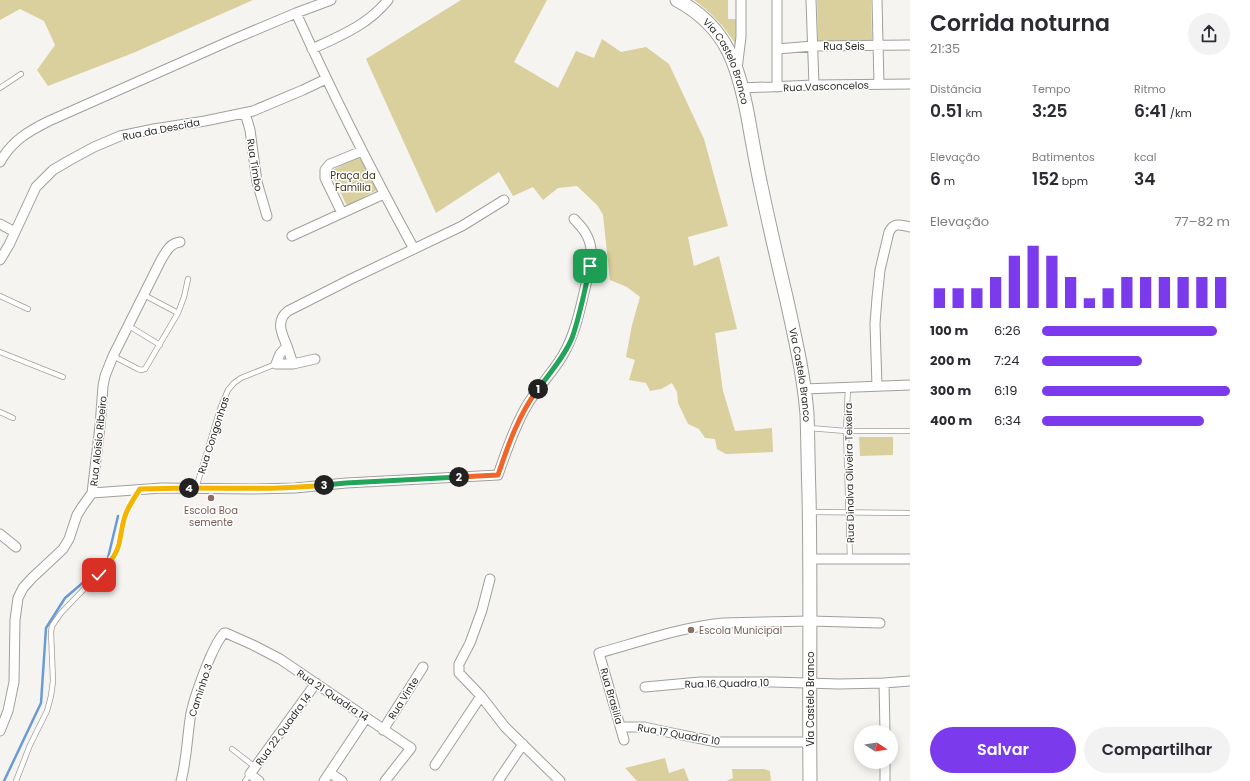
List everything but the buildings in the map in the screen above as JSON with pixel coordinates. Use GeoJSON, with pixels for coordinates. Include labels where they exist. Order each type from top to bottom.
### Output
{"type":"FeatureCollection","features":[{"type":"Feature","properties":{"kind":"main road","name":"Via Castelo Branco"},"geometry":{"type":"LineString","coordinates":[[677,0],[689,6],[716,31],[737,69],[804,389],[807,428],[810,559],[810,781]]}},
{"type":"Feature","properties":{"kind":"street"},"geometry":{"type":"LineString","coordinates":[[1,158],[10,146],[26,133],[49,120],[296,13],[331,0]]}},
{"type":"Feature","properties":{"kind":"street"},"geometry":{"type":"LineString","coordinates":[[312,49],[347,33],[361,24],[375,14],[388,0]]}},
{"type":"Feature","properties":{"kind":"street"},"geometry":{"type":"LineString","coordinates":[[737,69],[741,37],[740,0]]}},
{"type":"Feature","properties":{"kind":"street"},"geometry":{"type":"LineString","coordinates":[[777,0],[777,87]]}},
{"type":"Feature","properties":{"kind":"street"},"geometry":{"type":"LineString","coordinates":[[811,0],[814,85]]}},
{"type":"Feature","properties":{"kind":"street"},"geometry":{"type":"LineString","coordinates":[[877,0],[879,84]]}},
{"type":"Feature","properties":{"kind":"street"},"geometry":{"type":"LineString","coordinates":[[296,13],[326,79],[384,194],[414,249]]}},
{"type":"Feature","properties":{"kind":"street","name":"Rua Seis"},"geometry":{"type":"LineString","coordinates":[[777,48],[910,45]]}},
{"type":"Feature","properties":{"kind":"street","name":"Rua da Descida"},"geometry":{"type":"LineString","coordinates":[[0,260],[9,245],[36,187],[53,170],[70,160],[94,147],[120,136],[245,113],[270,104],[326,79]]}},
{"type":"Feature","properties":{"kind":"street","name":"Rua Vasconcelos"},"geometry":{"type":"LineString","coordinates":[[742,88],[814,85],[910,84]]}},
{"type":"Feature","properties":{"kind":"street","name":"Rua Timbo"},"geometry":{"type":"LineString","coordinates":[[245,113],[250,130],[256,182],[267,216]]}},
{"type":"Feature","properties":{"kind":"street"},"geometry":{"type":"LineString","coordinates":[[342,213],[325,178],[325,170],[330,164],[362,151]]}},
{"type":"Feature","properties":{"kind":"street"},"geometry":{"type":"LineString","coordinates":[[292,236],[384,194]]}},
{"type":"Feature","properties":{"kind":"street"},"geometry":{"type":"LineString","coordinates":[[293,364],[282,335],[280,322],[284,314],[344,282],[462,226],[504,200]]}},
{"type":"Feature","properties":{"kind":"street"},"geometry":{"type":"LineString","coordinates":[[92,493],[162,488],[295,488],[353,482],[498,475],[526,406],[562,356],[573,332],[588,274],[592,250],[588,237],[582,227],[574,219]]}},
{"type":"Feature","properties":{"kind":"street"},"geometry":{"type":"LineString","coordinates":[[0,224],[15,232]]}},
{"type":"Feature","properties":{"kind":"street"},"geometry":{"type":"LineString","coordinates":[[877,386],[875,324],[876,298],[880,270],[889,232],[894,225],[910,227]]}},
{"type":"Feature","properties":{"kind":"street","name":"Rua Aloísio Ribeiro"},"geometry":{"type":"LineString","coordinates":[[0,731],[8,711],[14,682],[14,620],[18,598],[23,588],[32,578],[64,549],[77,515],[92,493],[105,376],[113,356],[161,260],[174,243],[180,242]]}},
{"type":"Feature","properties":{"kind":"street"},"geometry":{"type":"LineString","coordinates":[[287,346],[280,354],[276,364],[293,364],[315,359]]}},
{"type":"Feature","properties":{"kind":"street"},"geometry":{"type":"LineString","coordinates":[[804,389],[910,385]]}},
{"type":"Feature","properties":{"kind":"street"},"geometry":{"type":"LineString","coordinates":[[0,534],[16,547]]}},
{"type":"Feature","properties":{"kind":"street"},"geometry":{"type":"LineString","coordinates":[[810,559],[910,559]]}},
{"type":"Feature","properties":{"kind":"street"},"geometry":{"type":"LineString","coordinates":[[490,579],[482,610],[470,643],[458,668],[459,672],[481,696],[505,727],[560,781]]}},
{"type":"Feature","properties":{"kind":"street","name":"Rua Brasilia"},"geometry":{"type":"LineString","coordinates":[[624,740],[599,653],[655,637],[711,624],[755,621],[810,621]]}},
{"type":"Feature","properties":{"kind":"street"},"geometry":{"type":"LineString","coordinates":[[810,621],[880,623]]}},
{"type":"Feature","properties":{"kind":"street","name":"Caminho 3"},"geometry":{"type":"LineString","coordinates":[[181,781],[186,760],[191,712],[203,674],[216,646],[224,633],[253,644]]}},
{"type":"Feature","properties":{"kind":"street","name":"Rua 21 Quadra 14"},"geometry":{"type":"LineString","coordinates":[[253,644],[280,659],[411,748],[385,781]]}},
{"type":"Feature","properties":{"kind":"street","name":"Rua Vinte"},"geometry":{"type":"LineString","coordinates":[[383,730],[423,667]]}},
{"type":"Feature","properties":{"kind":"street","name":"Rua 16 Quadra 10"},"geometry":{"type":"LineString","coordinates":[[645,687],[700,682],[884,683],[910,681]]}},
{"type":"Feature","properties":{"kind":"street","name":"Rua 22 Quadra 14"},"geometry":{"type":"LineString","coordinates":[[247,778],[316,683]]}},
{"type":"Feature","properties":{"kind":"street"},"geometry":{"type":"LineString","coordinates":[[884,683],[886,725]]}},
{"type":"Feature","properties":{"kind":"street"},"geometry":{"type":"LineString","coordinates":[[435,765],[481,696]]}},
{"type":"Feature","properties":{"kind":"street"},"geometry":{"type":"LineString","coordinates":[[324,781],[366,718]]}},
{"type":"Feature","properties":{"kind":"street","name":"Rua 17 Quadra 10"},"geometry":{"type":"LineString","coordinates":[[621,727],[644,727],[717,742],[810,742]]}},
{"type":"Feature","properties":{"kind":"street"},"geometry":{"type":"LineString","coordinates":[[498,781],[523,744]]}},
{"type":"Feature","properties":{"kind":"street"},"geometry":{"type":"LineString","coordinates":[[885,769],[885,781]]}},
{"type":"Feature","properties":{"kind":"street"},"geometry":{"type":"LineString","coordinates":[[330,773],[342,781]]}},
{"type":"Feature","properties":{"kind":"street"},"geometry":{"type":"LineString","coordinates":[[247,778],[259,781]]}},
{"type":"Feature","properties":{"kind":"lane"},"geometry":{"type":"LineString","coordinates":[[0,88],[21,74]]}},
{"type":"Feature","properties":{"kind":"lane"},"geometry":{"type":"LineString","coordinates":[[113,356],[129,366],[138,369],[144,370],[148,366],[178,313],[184,297],[188,279]]}},
{"type":"Feature","properties":{"kind":"lane"},"geometry":{"type":"LineString","coordinates":[[144,295],[178,313]]}},
{"type":"Feature","properties":{"kind":"lane"},"geometry":{"type":"LineString","coordinates":[[0,296],[28,309]]}},
{"type":"Feature","properties":{"kind":"lane"},"geometry":{"type":"LineString","coordinates":[[128,326],[160,345]]}},
{"type":"Feature","properties":{"kind":"lane"},"geometry":{"type":"LineString","coordinates":[[0,352],[63,377]]}},
{"type":"Feature","properties":{"kind":"lane","name":"Rua Congonhas"},"geometry":{"type":"LineString","coordinates":[[196,488],[220,408],[228,390],[234,383],[252,373],[276,364]]}},
{"type":"Feature","properties":{"kind":"lane","name":"Rua Dinalva Oliveira Teixeira"},"geometry":{"type":"LineString","coordinates":[[848,387],[846,431],[850,559]]}},
{"type":"Feature","properties":{"kind":"lane"},"geometry":{"type":"LineString","coordinates":[[0,412],[13,418]]}},
{"type":"Feature","properties":{"kind":"lane"},"geometry":{"type":"LineString","coordinates":[[807,428],[846,431],[910,431]]}},
{"type":"Feature","properties":{"kind":"lane"},"geometry":{"type":"LineString","coordinates":[[16,781],[30,745],[47,711],[51,696],[53,680],[52,626],[61,613],[110,562],[119,545],[129,506],[140,489]]}},
{"type":"Feature","properties":{"kind":"lane"},"geometry":{"type":"LineString","coordinates":[[809,512],[910,512]]}},
{"type":"Feature","properties":{"kind":"lane"},"geometry":{"type":"LineString","coordinates":[[232,749],[256,767]]}},
{"type":"Feature","properties":{"kind":"green space"},"geometry":{"type":"Polygon","coordinates":[[[0,0],[253,0],[133,53],[48,86],[37,70],[55,45],[44,21],[20,9],[0,20],[0,0]]]}},
{"type":"Feature","properties":{"kind":"green space"},"geometry":{"type":"Polygon","coordinates":[[[461,0],[547,0],[514,62],[558,88],[576,51],[594,58],[602,39],[621,52],[646,47],[669,64],[704,139],[728,226],[688,237],[694,266],[719,256],[737,329],[715,333],[723,391],[735,431],[772,428],[773,452],[726,454],[717,449],[715,439],[705,438],[699,429],[688,424],[678,403],[677,392],[672,383],[661,389],[650,391],[646,383],[629,380],[635,360],[626,357],[632,325],[640,297],[627,287],[610,280],[603,215],[598,206],[577,186],[558,188],[543,200],[533,187],[513,196],[499,172],[436,213],[366,59],[461,0]]]}},
{"type":"Feature","properties":{"kind":"green space"},"geometry":{"type":"Polygon","coordinates":[[[694,0],[728,0],[728,19],[736,19],[736,45],[718,21],[694,0]]]}},
{"type":"Feature","properties":{"kind":"green space"},"geometry":{"type":"Polygon","coordinates":[[[817,0],[871,0],[872,40],[818,42],[817,0]]]}},
{"type":"Feature","properties":{"kind":"green space","name":"Praça da Família"},"geometry":{"type":"Polygon","coordinates":[[[360,156],[377,190],[347,206],[330,171],[360,156]]]}},
{"type":"Feature","properties":{"kind":"green space"},"geometry":{"type":"Polygon","coordinates":[[[859,437],[893,437],[893,455],[860,456],[859,437]]]}},
{"type":"Feature","properties":{"kind":"green space"},"geometry":{"type":"Polygon","coordinates":[[[665,758],[669,773],[684,768],[689,781],[637,781],[625,768],[665,758]]]}},
{"type":"Feature","properties":{"kind":"green space"},"geometry":{"type":"Polygon","coordinates":[[[732,769],[764,769],[770,771],[771,781],[726,781],[733,778],[732,769]]]}},
{"type":"Feature","properties":{"kind":"waterway"},"geometry":{"type":"LineString","coordinates":[[4,781],[41,703],[46,628],[65,598],[107,562],[118,516]]}},
{"type":"Feature","properties":{"kind":"place","name":"Escola Boa semente"},"geometry":{"type":"Point","coordinates":[211,498]}},
{"type":"Feature","properties":{"kind":"place","name":"Escola Municipal"},"geometry":{"type":"Point","coordinates":[691,630]}},
{"type":"Feature","properties":{"kind":"route"},"geometry":{"type":"LineString","coordinates":[[99,575],[115,554],[119,545],[129,506],[140,489],[295,488],[418,478],[498,475],[526,406],[562,356],[571,338],[590,266]]}}]}
